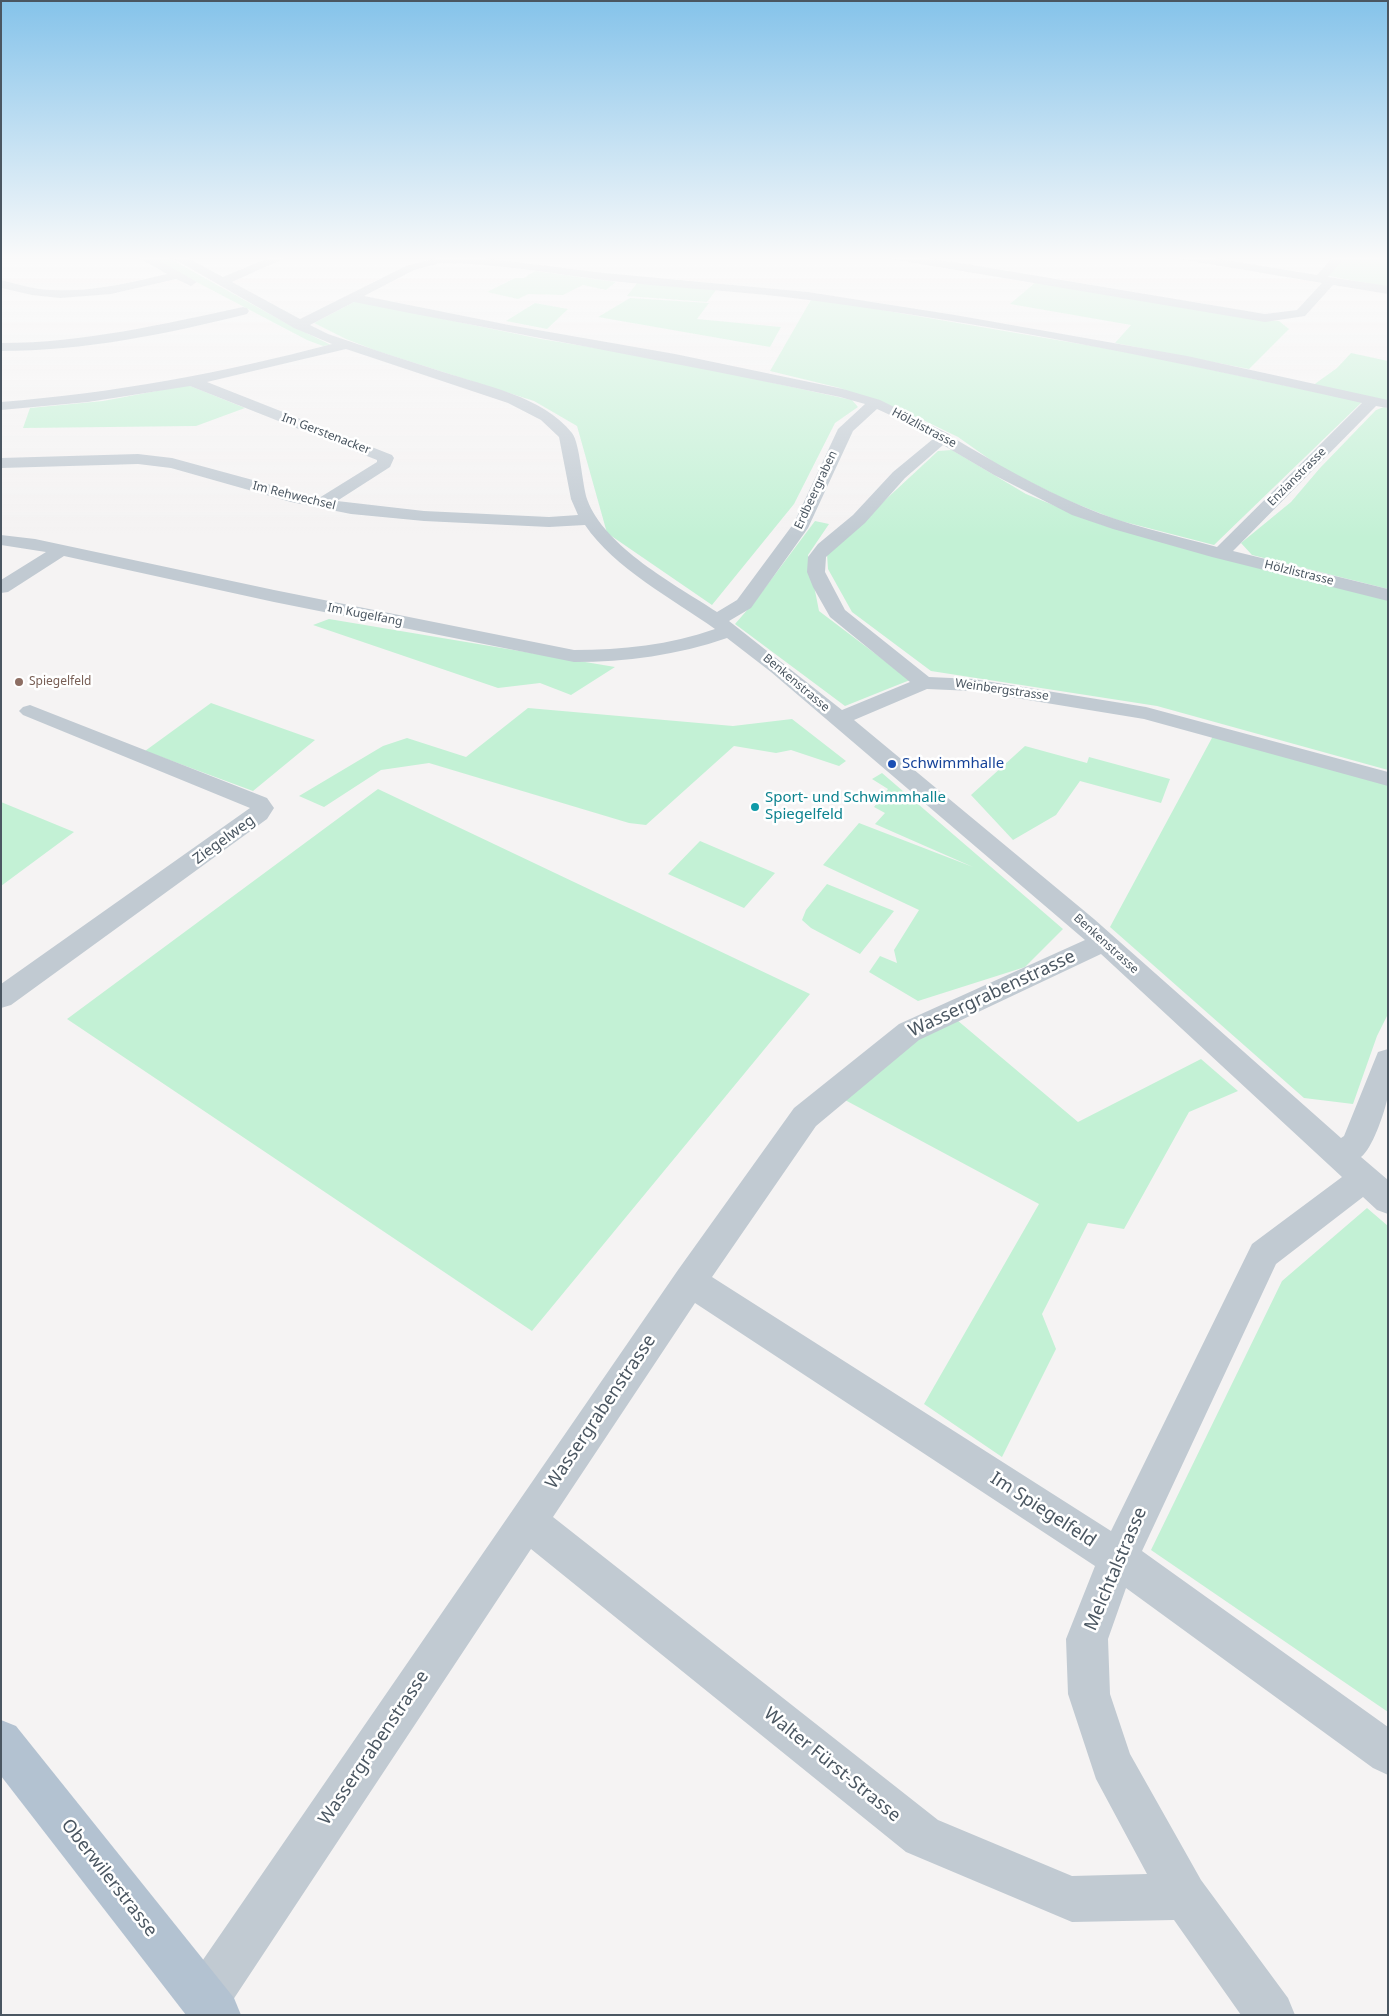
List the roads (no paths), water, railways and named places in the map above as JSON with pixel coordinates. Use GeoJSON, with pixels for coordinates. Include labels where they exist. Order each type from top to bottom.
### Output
{"type":"FeatureCollection","features":[{"type":"Feature","properties":{"kind":"main road","name":"Oberwilerstrasse"},"geometry":{"type":"LineString","coordinates":[[1,1741],[211,2007]]}},
{"type":"Feature","properties":{"kind":"street"},"geometry":{"type":"LineString","coordinates":[[1,406],[104,397],[191,381],[326,350]]}},
{"type":"Feature","properties":{"kind":"street","name":"Benkenstrasse"},"geometry":{"type":"LineString","coordinates":[[361,350],[513,400],[546,417],[566,436],[579,499],[589,520],[603,539],[632,563],[723,625],[1104,942],[1371,1184]]}},
{"type":"Feature","properties":{"kind":"street","name":"Hölzlistrasse"},"geometry":{"type":"LineString","coordinates":[[628,350],[834,390],[875,403],[944,437],[1000,472],[1078,511],[1119,525],[1221,553],[1388,595]]}},
{"type":"Feature","properties":{"kind":"street"},"geometry":{"type":"LineString","coordinates":[[1131,350],[1187,360],[1380,403]]}},
{"type":"Feature","properties":{"kind":"street","name":"Im Gerstenacker"},"geometry":{"type":"LineString","coordinates":[[191,381],[386,458],[384,464],[322,503]]}},
{"type":"Feature","properties":{"kind":"street","name":"Erdbeergraben"},"geometry":{"type":"LineString","coordinates":[[723,625],[744,604],[802,524],[841,437],[852,423],[875,403]]}},
{"type":"Feature","properties":{"kind":"street","name":"Enzianstrasse"},"geometry":{"type":"LineString","coordinates":[[1221,553],[1380,403]]}},
{"type":"Feature","properties":{"kind":"street"},"geometry":{"type":"LineString","coordinates":[[839,720],[924,683],[837,613],[816,572],[817,557],[824,548],[859,519],[899,474],[944,437]]}},
{"type":"Feature","properties":{"kind":"street","name":"Im Rehwechsel"},"geometry":{"type":"LineString","coordinates":[[1,463],[138,459],[172,463],[322,503],[361,511],[549,522],[589,520]]}},
{"type":"Feature","properties":{"kind":"street","name":"Im Kugelfang"},"geometry":{"type":"LineString","coordinates":[[1,540],[34,544],[274,596],[561,654],[597,656],[646,652],[708,638],[723,625]]}},
{"type":"Feature","properties":{"kind":"street"},"geometry":{"type":"LineString","coordinates":[[1,588],[61,550]]}},
{"type":"Feature","properties":{"kind":"street","name":"Weinbergstrasse"},"geometry":{"type":"LineString","coordinates":[[924,683],[973,685],[1146,713],[1388,779]]}},
{"type":"Feature","properties":{"kind":"street","name":"Ziegelweg"},"geometry":{"type":"LineString","coordinates":[[1,998],[259,814],[262,808],[259,803],[30,711]]}},
{"type":"Feature","properties":{"kind":"street","name":"Wassergrabenstrasse"},"geometry":{"type":"LineString","coordinates":[[211,2007],[527,1521],[693,1276],[804,1117],[909,1032],[1104,942]]}},
{"type":"Feature","properties":{"kind":"street","name":"Melchtalstrasse"},"geometry":{"type":"LineString","coordinates":[[1271,2015],[1185,1896],[1111,1764],[1088,1694],[1087,1639],[1118,1558],[1264,1254],[1371,1184],[1356,1144],[1388,1060]]}},
{"type":"Feature","properties":{"kind":"street","name":"Im Spiegelfeld"},"geometry":{"type":"LineString","coordinates":[[693,1276],[1118,1558],[1388,1753]]}},
{"type":"Feature","properties":{"kind":"street","name":"Walter Fürst-Strasse"},"geometry":{"type":"LineString","coordinates":[[527,1521],[922,1836],[1072,1899],[1185,1896]]}},
{"type":"Feature","properties":{"kind":"place","name":"Spiegelfeld"},"geometry":{"type":"Point","coordinates":[19,682]}},
{"type":"Feature","properties":{"kind":"place","name":"Schwimmhalle"},"geometry":{"type":"Point","coordinates":[892,764]}},
{"type":"Feature","properties":{"kind":"place","name":"Sport- und Schwimmhalle Spiegelfeld"},"geometry":{"type":"Point","coordinates":[755,807]}}]}
